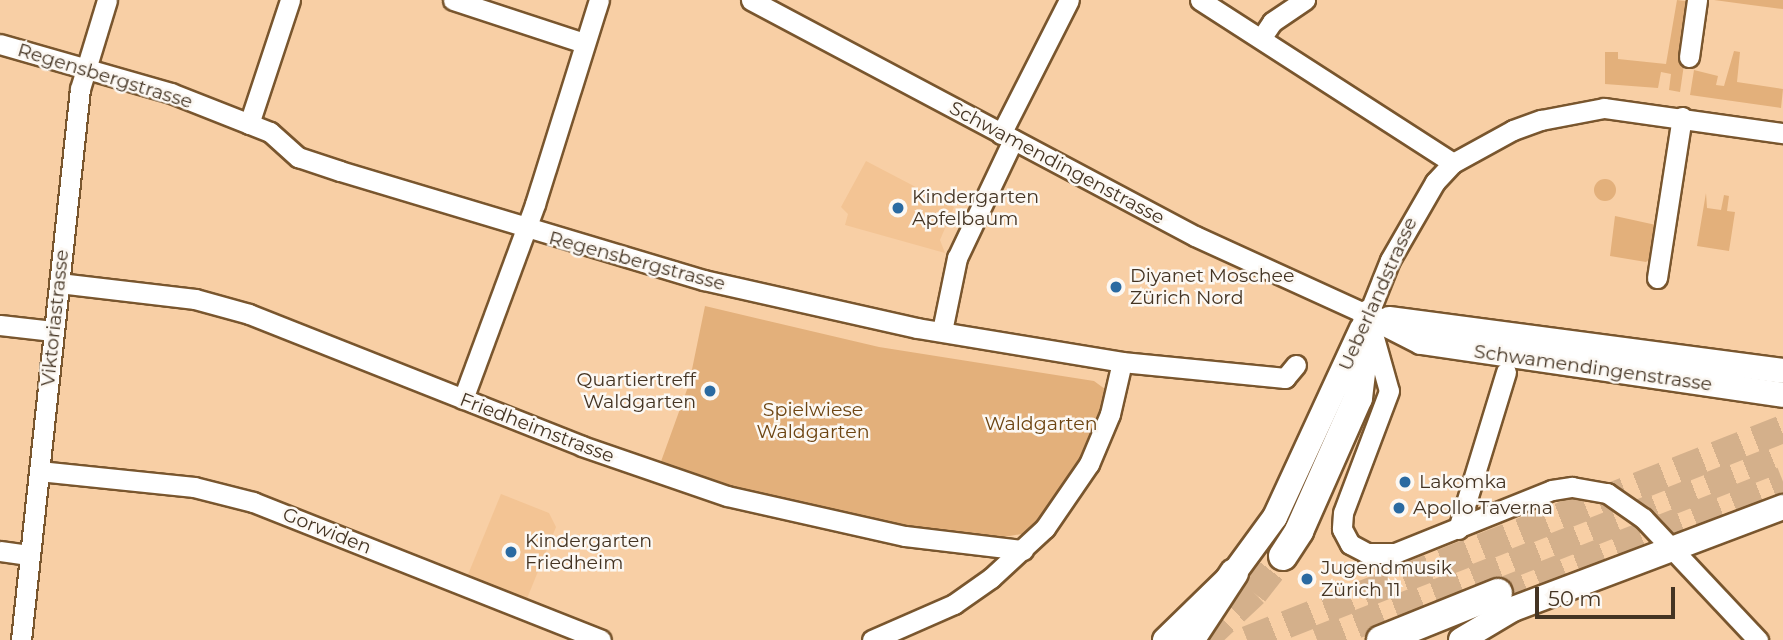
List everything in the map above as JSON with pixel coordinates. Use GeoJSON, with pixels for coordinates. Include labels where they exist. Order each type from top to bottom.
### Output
{"type":"FeatureCollection","features":[{"type":"Feature","properties":{"kind":"highway"},"geometry":{"type":"LineString","coordinates":[[1283,556],[1299,531],[1358,398],[1368,315]]}},
{"type":"Feature","properties":{"kind":"highway"},"geometry":{"type":"LineString","coordinates":[[1190,640],[1234,573]]}},
{"type":"Feature","properties":{"kind":"highway"},"geometry":{"type":"LineString","coordinates":[[1381,640],[1506,601]]}},
{"type":"Feature","properties":{"kind":"highway"},"geometry":{"type":"LineString","coordinates":[[1428,640],[1506,601]]}},
{"type":"Feature","properties":{"kind":"main road","name":"Schwamendingenstrasse"},"geometry":{"type":"LineString","coordinates":[[1368,315],[1783,371]]}},
{"type":"Feature","properties":{"kind":"main road","name":"Schwamendingenstrasse"},"geometry":{"type":"LineString","coordinates":[[1368,315],[1421,342],[1783,395]]}},
{"type":"Feature","properties":{"kind":"main road","name":"Ueberlandstrasse"},"geometry":{"type":"LineString","coordinates":[[1165,640],[1234,573],[1275,517],[1368,315]]}},
{"type":"Feature","properties":{"kind":"main road"},"geometry":{"type":"LineString","coordinates":[[1461,640],[1506,601],[1674,548],[1783,507]]}},
{"type":"Feature","properties":{"kind":"street","name":"Viktoriastrasse"},"geometry":{"type":"LineString","coordinates":[[21,640],[53,331],[85,67],[107,0]]}},
{"type":"Feature","properties":{"kind":"street"},"geometry":{"type":"LineString","coordinates":[[248,124],[290,0]]}},
{"type":"Feature","properties":{"kind":"street"},"geometry":{"type":"LineString","coordinates":[[453,0],[584,43]]}},
{"type":"Feature","properties":{"kind":"street"},"geometry":{"type":"LineString","coordinates":[[463,399],[524,230],[599,0]]}},
{"type":"Feature","properties":{"kind":"street","name":"Schwamendingenstrasse"},"geometry":{"type":"LineString","coordinates":[[751,0],[1195,236],[1331,302],[1368,315]]}},
{"type":"Feature","properties":{"kind":"street"},"geometry":{"type":"LineString","coordinates":[[942,331],[957,258],[1007,137],[1069,0]]}},
{"type":"Feature","properties":{"kind":"street"},"geometry":{"type":"LineString","coordinates":[[1200,0],[1262,37],[1452,163]]}},
{"type":"Feature","properties":{"kind":"street"},"geometry":{"type":"LineString","coordinates":[[1262,37],[1272,22],[1306,0]]}},
{"type":"Feature","properties":{"kind":"street"},"geometry":{"type":"LineString","coordinates":[[1689,57],[1697,0]]}},
{"type":"Feature","properties":{"kind":"street","name":"Regensbergstrasse"},"geometry":{"type":"LineString","coordinates":[[0,44],[85,67],[145,89],[171,93],[270,132],[298,156],[524,230],[704,280],[942,331],[1122,362],[1285,378],[1296,365]]}},
{"type":"Feature","properties":{"kind":"street","name":"Ueberlandstrasse"},"geometry":{"type":"LineString","coordinates":[[1368,315],[1417,208],[1452,163],[1513,130],[1575,112],[1627,109],[1783,133]]}},
{"type":"Feature","properties":{"kind":"street"},"geometry":{"type":"LineString","coordinates":[[1657,278],[1682,117]]}},
{"type":"Feature","properties":{"kind":"street","name":"Friedheimstrasse"},"geometry":{"type":"LineString","coordinates":[[59,284],[195,299],[248,314],[582,446],[691,485],[905,536],[1023,550]]}},
{"type":"Feature","properties":{"kind":"street"},"geometry":{"type":"LineString","coordinates":[[1368,315],[1389,391],[1343,513],[1345,537],[1356,549],[1395,553],[1458,529],[1521,500],[1572,487],[1620,500],[1674,548],[1758,640]]}},
{"type":"Feature","properties":{"kind":"street"},"geometry":{"type":"LineString","coordinates":[[0,325],[53,331]]}},
{"type":"Feature","properties":{"kind":"street"},"geometry":{"type":"LineString","coordinates":[[872,640],[954,604],[1023,550],[1045,528],[1090,464],[1110,414],[1122,362]]}},
{"type":"Feature","properties":{"kind":"street"},"geometry":{"type":"LineString","coordinates":[[1458,529],[1506,372]]}},
{"type":"Feature","properties":{"kind":"street","name":"Gorwiden"},"geometry":{"type":"LineString","coordinates":[[39,471],[194,487],[253,502],[601,640]]}},
{"type":"Feature","properties":{"kind":"street"},"geometry":{"type":"LineString","coordinates":[[0,551],[30,555]]}},
{"type":"Feature","properties":{"kind":"shaded area","name":"Kindergarten Apfelbaum"},"geometry":{"type":"Polygon","coordinates":[[[866,161],[954,207],[940,240],[945,253],[845,225],[848,214],[841,207],[866,161]]]}},
{"type":"Feature","properties":{"kind":"shaded area","name":"Kindergarten Friedheim"},"geometry":{"type":"Polygon","coordinates":[[[501,494],[549,513],[556,527],[526,601],[467,577],[501,494]]]}},
{"type":"Feature","properties":{"kind":"green space"},"geometry":{"type":"Polygon","coordinates":[[[1677,0],[1693,2],[1680,92],[1669,90],[1671,74],[1661,72],[1658,88],[1605,84],[1605,52],[1618,52],[1618,59],[1666,64],[1677,0]]]}},
{"type":"Feature","properties":{"kind":"green space"},"geometry":{"type":"Polygon","coordinates":[[[1714,0],[1783,0],[1783,9],[1751,5],[1714,0]]]}},
{"type":"Feature","properties":{"kind":"green space"},"geometry":{"type":"Polygon","coordinates":[[[1734,51],[1740,52],[1737,82],[1783,89],[1781,108],[1690,95],[1694,70],[1718,76],[1716,85],[1724,86],[1734,51]]]}},
{"type":"Feature","properties":{"kind":"green space"},"geometry":{"type":"Polygon","coordinates":[[[1605,179],[1615,186],[1616,190],[1609,200],[1605,201],[1595,194],[1594,190],[1601,180],[1605,179]]]}},
{"type":"Feature","properties":{"kind":"green space"},"geometry":{"type":"Polygon","coordinates":[[[1706,193],[1707,208],[1721,210],[1724,195],[1729,196],[1727,211],[1735,212],[1729,251],[1697,246],[1706,193]]]}},
{"type":"Feature","properties":{"kind":"green space"},"geometry":{"type":"Polygon","coordinates":[[[1615,216],[1656,225],[1652,257],[1646,262],[1610,256],[1615,216]]]}},
{"type":"Feature","properties":{"kind":"green space","name":"Spielwiese Waldgarten"},"geometry":{"type":"Polygon","coordinates":[[[705,306],[879,347],[1094,381],[1109,392],[1085,456],[1033,532],[1004,537],[935,530],[810,509],[659,467],[689,384],[705,306]]]}},
{"type":"Feature","properties":{"kind":"tunnel"},"geometry":{"type":"LineString","coordinates":[[1247,640],[1783,429]]}},
{"type":"Feature","properties":{"kind":"tunnel"},"geometry":{"type":"LineString","coordinates":[[1317,640],[1783,457]]}},
{"type":"Feature","properties":{"kind":"tunnel"},"geometry":{"type":"LineString","coordinates":[[1498,593],[1783,481]]}},
{"type":"Feature","properties":{"kind":"tunnel"},"geometry":{"type":"LineString","coordinates":[[1204,640],[1254,593],[1283,556]]}},
{"type":"Feature","properties":{"kind":"place","name":"Kindergarten Apfelbaum"},"geometry":{"type":"Point","coordinates":[898,208]}},
{"type":"Feature","properties":{"kind":"place","name":"Diyanet Moschee Zürich Nord"},"geometry":{"type":"Point","coordinates":[1116,287]}},
{"type":"Feature","properties":{"kind":"place","name":"Quartiertreff Waldgarten"},"geometry":{"type":"Point","coordinates":[710,391]}},
{"type":"Feature","properties":{"kind":"place","name":"Lakomka"},"geometry":{"type":"Point","coordinates":[1405,482]}},
{"type":"Feature","properties":{"kind":"place","name":"Apollo Taverna"},"geometry":{"type":"Point","coordinates":[1399,508]}},
{"type":"Feature","properties":{"kind":"place","name":"Kindergarten Friedheim"},"geometry":{"type":"Point","coordinates":[511,552]}},
{"type":"Feature","properties":{"kind":"place","name":"Jugendmusik Zürich 11"},"geometry":{"type":"Point","coordinates":[1307,579]}},
{"type":"Feature","properties":{"kind":"park label","name":"Waldgarten"},"geometry":{"type":"Point","coordinates":[1041,424]}}]}
